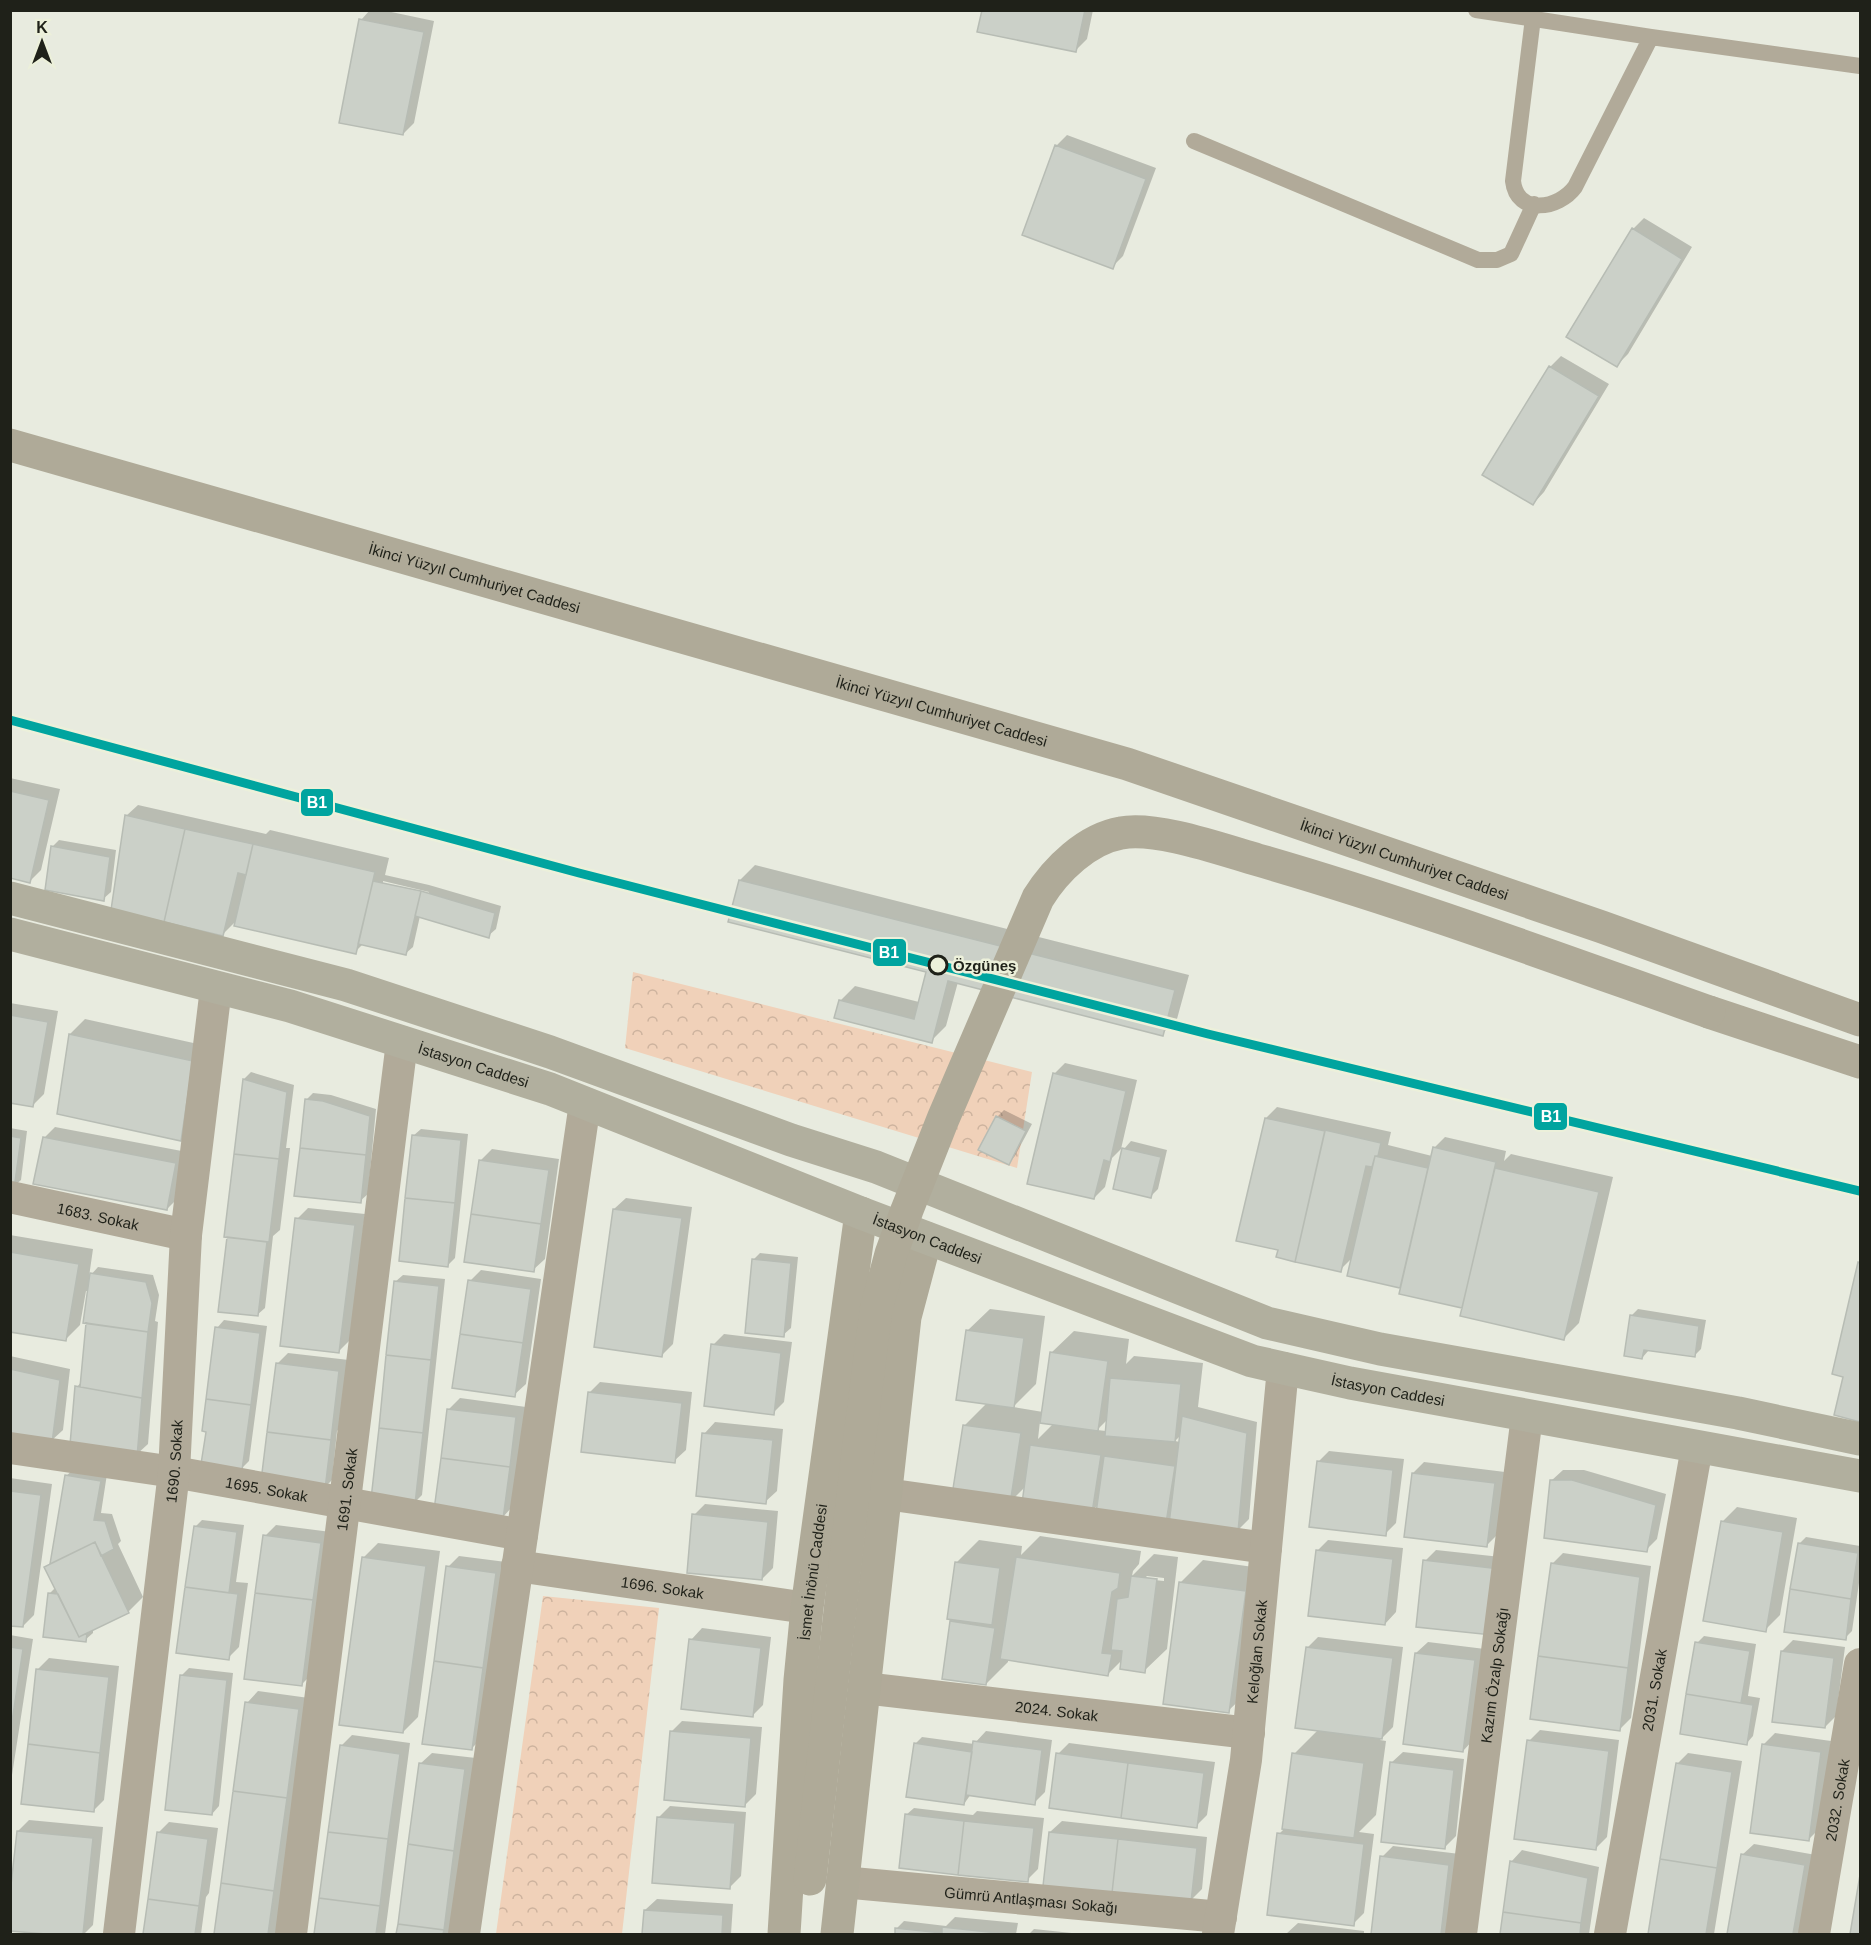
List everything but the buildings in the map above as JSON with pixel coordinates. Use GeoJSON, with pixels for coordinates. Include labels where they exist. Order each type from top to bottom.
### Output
{"type":"FeatureCollection","features":[{"type":"Feature","properties":{"kind":"main road","name":"İkinci Yüzyıl Cumhuriyet Caddesi"},"geometry":{"type":"LineString","coordinates":[[10,445],[1127,764],[1602,927],[1860,1020]]}},
{"type":"Feature","properties":{"kind":"main road"},"geometry":{"type":"LineString","coordinates":[[804,1935],[857,1457],[876,1310],[891,1254],[939,1129],[1038,898],[1048,882],[1092,843],[1123,832],[1156,834],[1205,845],[1332,882],[1444,919],[1709,1012],[1860,1062]]}},
{"type":"Feature","properties":{"kind":"main road"},"geometry":{"type":"LineString","coordinates":[[10,898],[346,985],[550,1052],[791,1140],[876,1167],[1267,1323],[1380,1349],[1738,1413],[1860,1439]]}},
{"type":"Feature","properties":{"kind":"main road","name":"İstasyon Caddesi"},"geometry":{"type":"LineString","coordinates":[[10,934],[290,1006],[550,1089],[861,1213],[1251,1361],[1350,1383],[1860,1476]]}},
{"type":"Feature","properties":{"kind":"main road"},"geometry":{"type":"LineString","coordinates":[[861,1213],[876,1167]]}},
{"type":"Feature","properties":{"kind":"main road"},"geometry":{"type":"LineString","coordinates":[[837,1935],[904,1317],[926,1238],[942,1193]]}},
{"type":"Feature","properties":{"kind":"main road","name":"İsmet İnönü Caddesi"},"geometry":{"type":"LineString","coordinates":[[784,1935],[800,1680],[807,1608],[861,1213]]}},
{"type":"Feature","properties":{"kind":"street","name":"1690. Sokak"},"geometry":{"type":"LineString","coordinates":[[119,1935],[174,1472],[186,1235],[216,988]]}},
{"type":"Feature","properties":{"kind":"street","name":"1691. Sokak"},"geometry":{"type":"LineString","coordinates":[[291,1935],[402,1042]]}},
{"type":"Feature","properties":{"kind":"street"},"geometry":{"type":"LineString","coordinates":[[464,1935],[585,1103]]}},
{"type":"Feature","properties":{"kind":"street","name":"1683. Sokak"},"geometry":{"type":"LineString","coordinates":[[10,1197],[186,1235]]}},
{"type":"Feature","properties":{"kind":"street","name":"Keloğlan Sokak"},"geometry":{"type":"LineString","coordinates":[[1219,1926],[1246,1760],[1283,1368]]}},
{"type":"Feature","properties":{"kind":"street","name":"Kazım Özalp Sokağı"},"geometry":{"type":"LineString","coordinates":[[1461,1935],[1527,1416]]}},
{"type":"Feature","properties":{"kind":"street","name":"2031. Sokak"},"geometry":{"type":"LineString","coordinates":[[1610,1935],[1697,1447]]}},
{"type":"Feature","properties":{"kind":"street","name":"1695. Sokak"},"geometry":{"type":"LineString","coordinates":[[10,1448],[174,1472],[522,1535]]}},
{"type":"Feature","properties":{"kind":"street"},"geometry":{"type":"LineString","coordinates":[[885,1494],[1266,1548]]}},
{"type":"Feature","properties":{"kind":"street","name":"1696. Sokak"},"geometry":{"type":"LineString","coordinates":[[517,1566],[807,1608]]}},
{"type":"Feature","properties":{"kind":"street","name":"2032. Sokak"},"geometry":{"type":"LineString","coordinates":[[1814,1935],[1860,1664]]}},
{"type":"Feature","properties":{"kind":"street","name":"2024. Sokak"},"geometry":{"type":"LineString","coordinates":[[864,1688],[1249,1733]]}},
{"type":"Feature","properties":{"kind":"street","name":"Gümrü Antlaşması Sokağı"},"geometry":{"type":"LineString","coordinates":[[842,1882],[1219,1926]]}},
{"type":"Feature","properties":{"kind":"lane"},"geometry":{"type":"LineString","coordinates":[[1476,10],[1533,18],[1557,16],[1651,37],[1860,66]]}},
{"type":"Feature","properties":{"kind":"lane"},"geometry":{"type":"LineString","coordinates":[[1533,18],[1513,181],[1514,190],[1519,198],[1534,204],[1552,204],[1569,195],[1575,188],[1651,37]]}},
{"type":"Feature","properties":{"kind":"lane"},"geometry":{"type":"LineString","coordinates":[[1194,141],[1478,260],[1497,260],[1511,254],[1534,204]]}},
{"type":"Feature","properties":{"kind":"green space"},"geometry":{"type":"Polygon","coordinates":[[[633,972],[1032,1072],[1017,1168],[625,1048],[633,972]]]}},
{"type":"Feature","properties":{"kind":"green space"},"geometry":{"type":"Polygon","coordinates":[[[543,1596],[659,1608],[622,1934],[496,1934],[543,1596]]]}},
{"type":"Feature","properties":{"kind":"transit line","name":"B1"},"geometry":{"type":"LineString","coordinates":[[10,720],[579,873],[1208,1034],[1860,1191]]}},
{"type":"Feature","properties":{"kind":"place","name":"Özgüneş"},"geometry":{"type":"Point","coordinates":[938,965]}}]}
